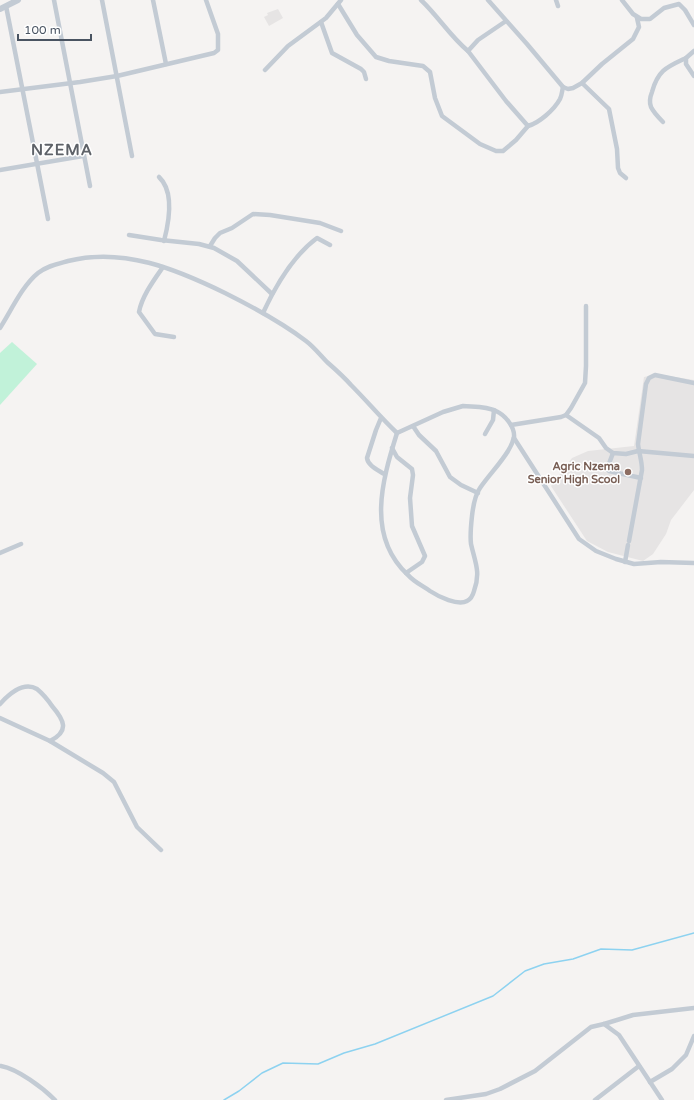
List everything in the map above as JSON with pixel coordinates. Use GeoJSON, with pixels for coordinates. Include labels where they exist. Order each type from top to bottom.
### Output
{"type":"FeatureCollection","features":[{"type":"Feature","properties":{"kind":"street"},"geometry":{"type":"LineString","coordinates":[[18,0],[3,8],[26,106],[48,219]]}},
{"type":"Feature","properties":{"kind":"street"},"geometry":{"type":"LineString","coordinates":[[54,0],[90,186]]}},
{"type":"Feature","properties":{"kind":"street"},"geometry":{"type":"LineString","coordinates":[[102,0],[132,156]]}},
{"type":"Feature","properties":{"kind":"street"},"geometry":{"type":"LineString","coordinates":[[152,0],[166,64]]}},
{"type":"Feature","properties":{"kind":"street"},"geometry":{"type":"LineString","coordinates":[[0,92],[116,76],[209,55],[218,50],[218,34],[206,0]]}},
{"type":"Feature","properties":{"kind":"street"},"geometry":{"type":"LineString","coordinates":[[421,0],[456,40],[468,51],[502,97],[528,126]]}},
{"type":"Feature","properties":{"kind":"street"},"geometry":{"type":"LineString","coordinates":[[488,0],[563,87],[568,89],[582,83],[602,64],[633,39],[638,27],[637,18],[622,0]]}},
{"type":"Feature","properties":{"kind":"street"},"geometry":{"type":"LineString","coordinates":[[556,0],[558,6]]}},
{"type":"Feature","properties":{"kind":"street"},"geometry":{"type":"LineString","coordinates":[[265,70],[288,46],[321,22],[340,2],[356,36],[376,57],[423,66],[430,72],[435,98],[442,116],[480,144],[496,151],[503,151],[516,140],[528,126],[539,120],[555,106],[562,94],[563,87]]}},
{"type":"Feature","properties":{"kind":"street"},"geometry":{"type":"LineString","coordinates":[[637,18],[650,19],[664,8],[678,2],[694,24]]}},
{"type":"Feature","properties":{"kind":"street"},"geometry":{"type":"LineString","coordinates":[[468,51],[478,40],[506,20]]}},
{"type":"Feature","properties":{"kind":"street"},"geometry":{"type":"LineString","coordinates":[[321,22],[332,53],[361,68],[366,79]]}},
{"type":"Feature","properties":{"kind":"street"},"geometry":{"type":"LineString","coordinates":[[663,122],[652,110],[650,104],[651,95],[656,80],[658,76],[671,65],[686,58],[694,51]]}},
{"type":"Feature","properties":{"kind":"street"},"geometry":{"type":"LineString","coordinates":[[686,58],[686,64],[694,76]]}},
{"type":"Feature","properties":{"kind":"street"},"geometry":{"type":"LineString","coordinates":[[582,83],[609,109],[617,149],[618,168],[620,173],[626,178]]}},
{"type":"Feature","properties":{"kind":"street"},"geometry":{"type":"LineString","coordinates":[[0,170],[83,156]]}},
{"type":"Feature","properties":{"kind":"street"},"geometry":{"type":"LineString","coordinates":[[159,177],[165,182],[170,217],[164,241]]}},
{"type":"Feature","properties":{"kind":"street"},"geometry":{"type":"LineString","coordinates":[[210,246],[220,233],[232,228],[253,214],[270,215],[320,223],[341,231]]}},
{"type":"Feature","properties":{"kind":"street"},"geometry":{"type":"LineString","coordinates":[[129,235],[164,241],[210,246],[237,261],[272,294]]}},
{"type":"Feature","properties":{"kind":"street"},"geometry":{"type":"LineString","coordinates":[[263,313],[272,294],[301,253],[311,242],[318,238],[330,245]]}},
{"type":"Feature","properties":{"kind":"street"},"geometry":{"type":"LineString","coordinates":[[0,328],[2,320],[29,282],[47,267],[75,259],[121,257],[142,260],[163,266],[193,278],[263,313],[306,341],[397,433]]}},
{"type":"Feature","properties":{"kind":"street"},"geometry":{"type":"LineString","coordinates":[[163,266],[142,302],[139,312],[155,334],[174,337]]}},
{"type":"Feature","properties":{"kind":"street"},"geometry":{"type":"LineString","coordinates":[[511,425],[566,415],[571,408],[585,383],[586,306]]}},
{"type":"Feature","properties":{"kind":"street"},"geometry":{"type":"LineString","coordinates":[[625,562],[642,470],[642,460],[638,451],[638,444],[646,384],[649,378],[655,375],[694,383]]}},
{"type":"Feature","properties":{"kind":"street"},"geometry":{"type":"LineString","coordinates":[[514,438],[508,450],[479,489],[472,517],[471,542],[478,569],[476,584],[472,596],[467,601],[450,601],[435,594],[406,573],[396,561],[384,536],[380,505],[384,474],[397,433],[443,412],[463,406],[484,407],[494,410],[505,417],[511,425],[514,438],[579,539],[596,552],[634,564],[661,562],[694,564]]}},
{"type":"Feature","properties":{"kind":"street"},"geometry":{"type":"LineString","coordinates":[[485,434],[492,420],[494,410]]}},
{"type":"Feature","properties":{"kind":"street"},"geometry":{"type":"LineString","coordinates":[[566,415],[599,438],[606,448],[613,453],[626,454],[638,451],[694,456]]}},
{"type":"Feature","properties":{"kind":"street"},"geometry":{"type":"LineString","coordinates":[[381,418],[367,458],[368,461],[384,474]]}},
{"type":"Feature","properties":{"kind":"street"},"geometry":{"type":"LineString","coordinates":[[413,426],[419,435],[436,451],[450,477],[461,485],[478,493]]}},
{"type":"Feature","properties":{"kind":"street"},"geometry":{"type":"LineString","coordinates":[[392,448],[396,457],[412,469],[413,476],[410,498],[412,526],[425,556],[422,562],[406,573]]}},
{"type":"Feature","properties":{"kind":"street"},"geometry":{"type":"LineString","coordinates":[[613,453],[607,469],[609,471],[641,478]]}},
{"type":"Feature","properties":{"kind":"street"},"geometry":{"type":"LineString","coordinates":[[0,553],[21,544]]}},
{"type":"Feature","properties":{"kind":"street"},"geometry":{"type":"LineString","coordinates":[[0,704],[18,688],[34,687],[38,689],[60,716],[63,723],[62,732],[59,736],[50,741]]}},
{"type":"Feature","properties":{"kind":"street"},"geometry":{"type":"LineString","coordinates":[[0,718],[50,741],[103,773],[114,782],[137,827],[161,850]]}},
{"type":"Feature","properties":{"kind":"street"},"geometry":{"type":"LineString","coordinates":[[446,1100],[486,1094],[500,1089],[535,1070],[591,1027],[633,1015],[694,1008]]}},
{"type":"Feature","properties":{"kind":"street"},"geometry":{"type":"LineString","coordinates":[[604,1024],[619,1035],[662,1100]]}},
{"type":"Feature","properties":{"kind":"street"},"geometry":{"type":"LineString","coordinates":[[650,1082],[672,1069],[686,1055],[694,1036]]}},
{"type":"Feature","properties":{"kind":"street"},"geometry":{"type":"LineString","coordinates":[[0,1066],[14,1070],[33,1082],[55,1100]]}},
{"type":"Feature","properties":{"kind":"street"},"geometry":{"type":"LineString","coordinates":[[596,1100],[639,1066]]}},
{"type":"Feature","properties":{"kind":"street"},"geometry":{"type":"LineString","coordinates":[[486,1094],[490,1100]]}},
{"type":"Feature","properties":{"kind":"shaded area"},"geometry":{"type":"Polygon","coordinates":[[[278,9],[283,18],[269,26],[264,17],[268,15],[267,13],[278,9]]]}},
{"type":"Feature","properties":{"kind":"shaded area","name":"Agric Nzema Senior High Scool"},"geometry":{"type":"Polygon","coordinates":[[[657,374],[694,380],[694,490],[671,520],[666,534],[653,554],[643,561],[608,552],[587,541],[551,486],[572,458],[588,451],[634,446],[644,377],[657,374]]]}},
{"type":"Feature","properties":{"kind":"green space"},"geometry":{"type":"Polygon","coordinates":[[[12,342],[37,364],[0,405],[0,353],[12,342]]]}},
{"type":"Feature","properties":{"kind":"waterway"},"geometry":{"type":"LineString","coordinates":[[224,1100],[239,1091],[262,1073],[283,1063],[318,1064],[344,1053],[375,1044],[493,996],[525,971],[544,964],[573,959],[601,949],[632,950],[694,933]]}},
{"type":"Feature","properties":{"kind":"place","name":"Agric Nzema Senior High Scool"},"geometry":{"type":"Point","coordinates":[628,472]}},
{"type":"Feature","properties":{"kind":"district","name":"NZEMA"},"geometry":{"type":"Point","coordinates":[62,150]}}]}
